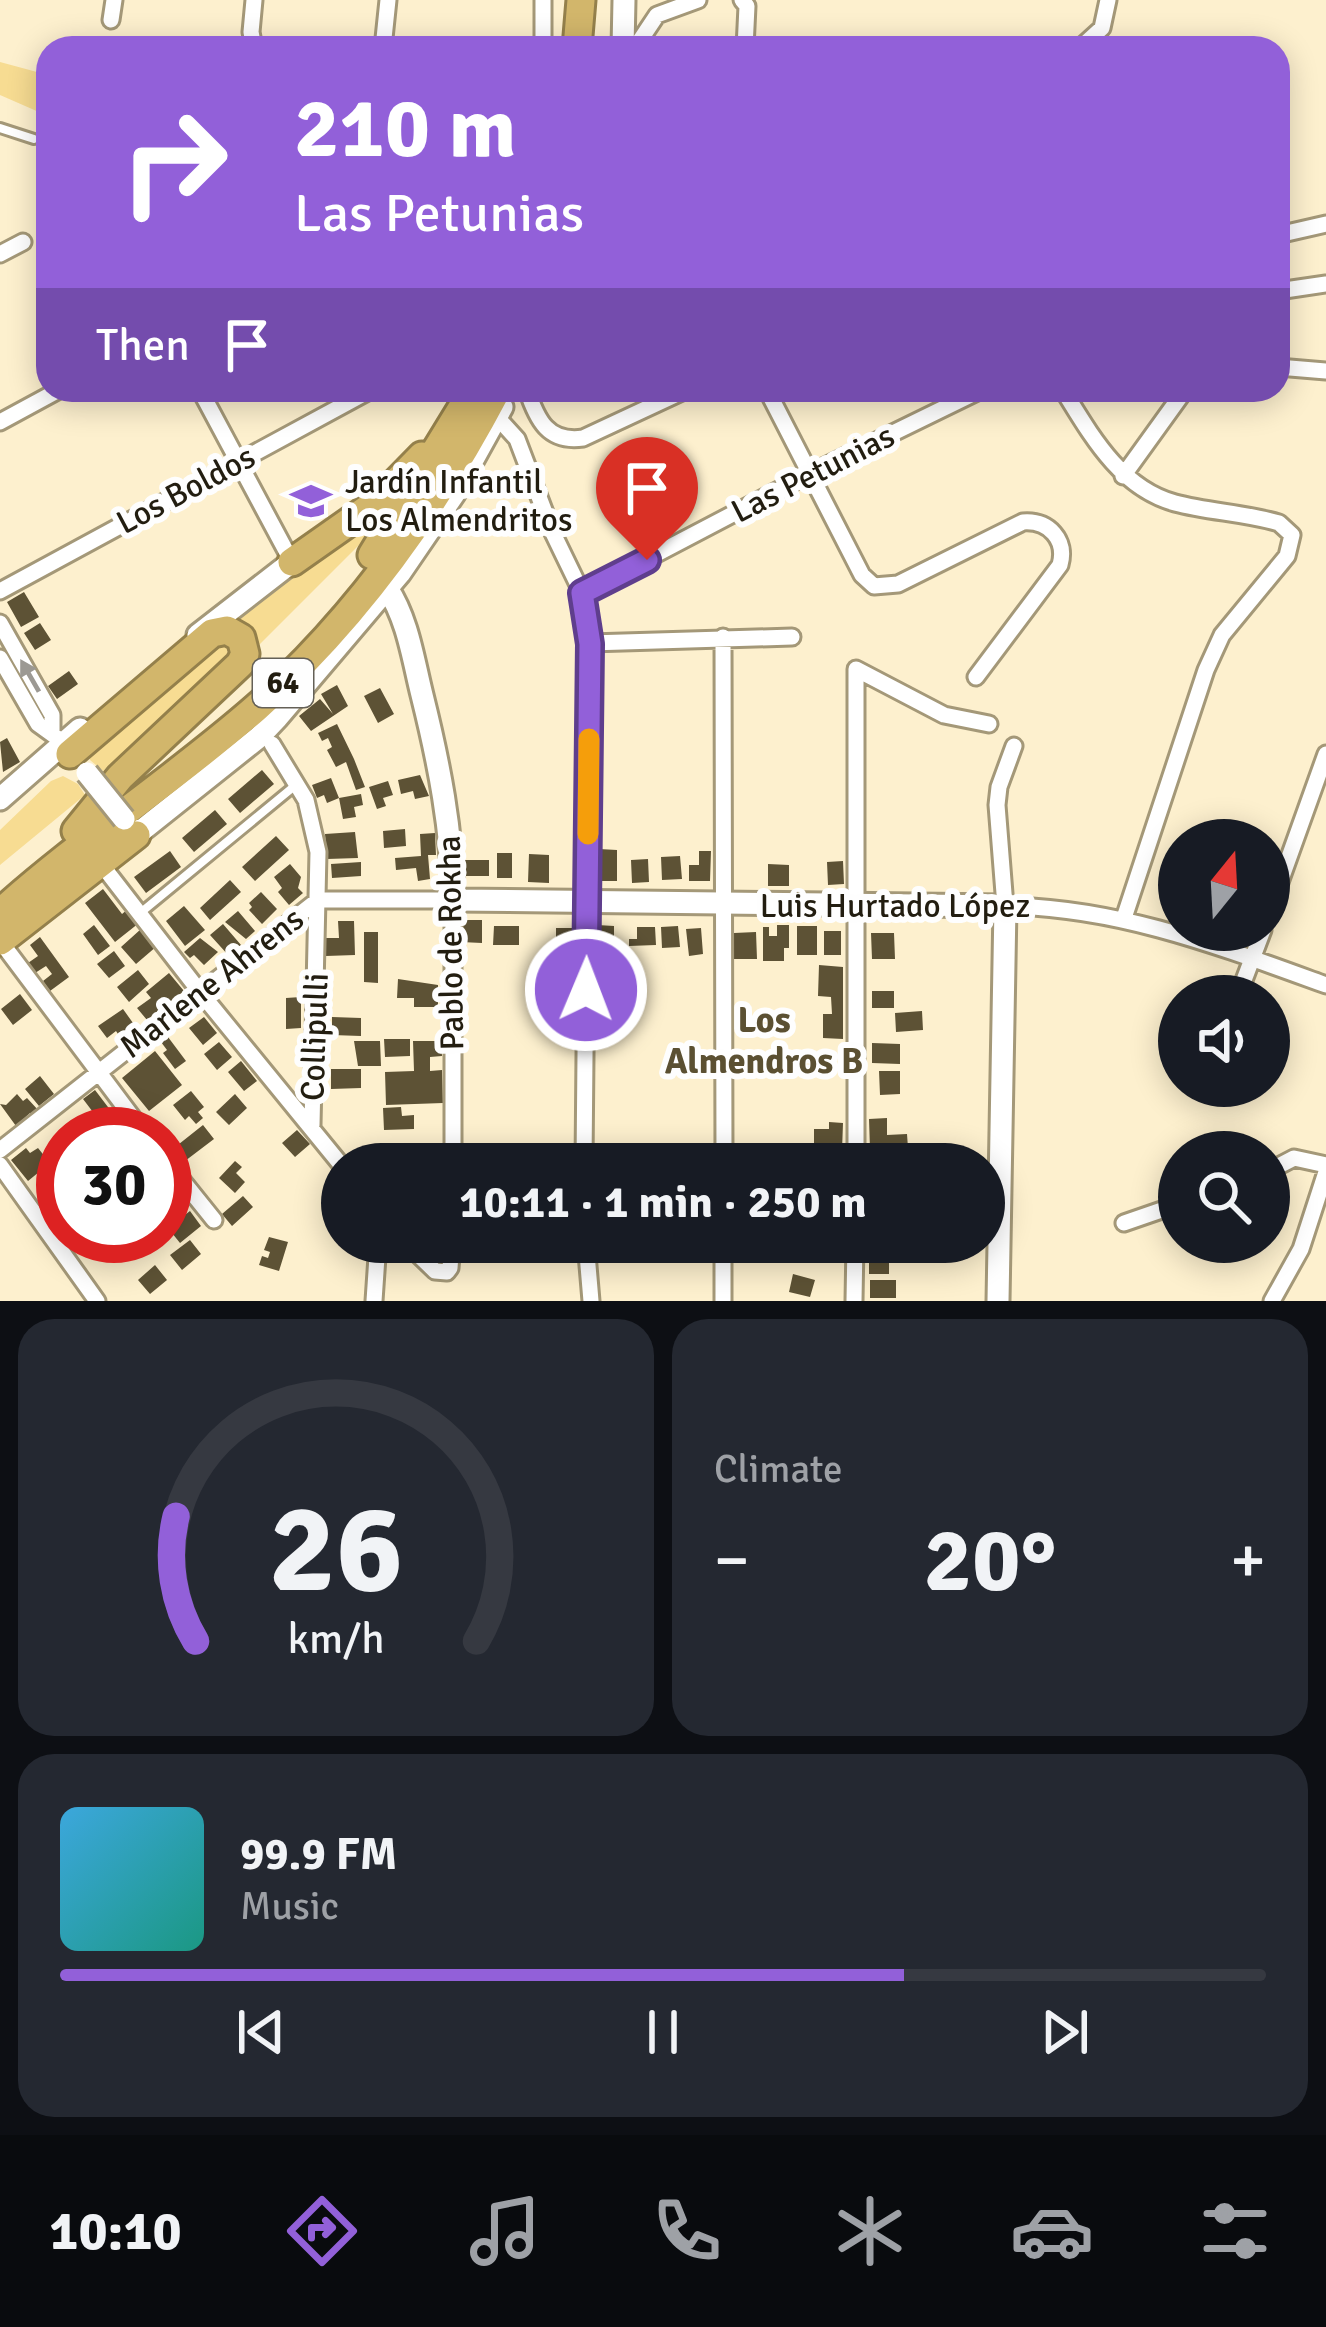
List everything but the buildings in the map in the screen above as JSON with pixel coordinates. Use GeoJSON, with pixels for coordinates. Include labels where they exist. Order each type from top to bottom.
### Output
{"type":"FeatureCollection","features":[{"type":"Feature","properties":{"kind":"highway"},"geometry":{"type":"LineString","coordinates":[[562,0],[563,36]]}},
{"type":"Feature","properties":{"kind":"highway"},"geometry":{"type":"LineString","coordinates":[[578,36],[581,0]]}},
{"type":"Feature","properties":{"kind":"highway"},"geometry":{"type":"LineString","coordinates":[[601,36],[616,1]]}},
{"type":"Feature","properties":{"kind":"highway"},"geometry":{"type":"LineString","coordinates":[[292,562],[376,503],[409,472],[463,402]]}},
{"type":"Feature","properties":{"kind":"highway","name":"64"},"geometry":{"type":"LineString","coordinates":[[0,892],[230,708],[311,629],[384,538],[465,402]]}},
{"type":"Feature","properties":{"kind":"highway","name":"64"},"geometry":{"type":"LineString","coordinates":[[0,914],[250,713],[307,658],[401,546],[497,404]]}},
{"type":"Feature","properties":{"kind":"highway"},"geometry":{"type":"LineString","coordinates":[[68,751],[212,633],[227,629],[241,638],[245,654],[240,664],[121,777],[76,831]]}},
{"type":"Feature","properties":{"kind":"highway"},"geometry":{"type":"LineString","coordinates":[[2,944],[130,827]]}},
{"type":"Feature","properties":{"kind":"street"},"geometry":{"type":"LineString","coordinates":[[111,20],[114,0]]}},
{"type":"Feature","properties":{"kind":"street"},"geometry":{"type":"LineString","coordinates":[[253,36],[254,0]]}},
{"type":"Feature","properties":{"kind":"street"},"geometry":{"type":"LineString","coordinates":[[384,36],[388,0]]}},
{"type":"Feature","properties":{"kind":"street"},"geometry":{"type":"LineString","coordinates":[[543,0],[543,36]]}},
{"type":"Feature","properties":{"kind":"street"},"geometry":{"type":"LineString","coordinates":[[616,1],[633,13],[657,15],[698,0]]}},
{"type":"Feature","properties":{"kind":"street"},"geometry":{"type":"LineString","coordinates":[[616,1],[621,36]]}},
{"type":"Feature","properties":{"kind":"street"},"geometry":{"type":"LineString","coordinates":[[742,1],[745,36]]}},
{"type":"Feature","properties":{"kind":"street"},"geometry":{"type":"LineString","coordinates":[[1093,36],[1102,28],[1107,1]]}},
{"type":"Feature","properties":{"kind":"street"},"geometry":{"type":"LineString","coordinates":[[643,36],[657,15]]}},
{"type":"Feature","properties":{"kind":"street"},"geometry":{"type":"LineString","coordinates":[[1290,232],[1326,224]]}},
{"type":"Feature","properties":{"kind":"street"},"geometry":{"type":"LineString","coordinates":[[0,254],[23,242]]}},
{"type":"Feature","properties":{"kind":"street"},"geometry":{"type":"LineString","coordinates":[[1290,289],[1326,284]]}},
{"type":"Feature","properties":{"kind":"street"},"geometry":{"type":"LineString","coordinates":[[1290,368],[1326,371]]}},
{"type":"Feature","properties":{"kind":"street"},"geometry":{"type":"LineString","coordinates":[[0,422],[37,402]]}},
{"type":"Feature","properties":{"kind":"street"},"geometry":{"type":"LineString","coordinates":[[0,819],[68,751],[292,562],[207,402]]}},
{"type":"Feature","properties":{"kind":"street","name":"Los Boldos"},"geometry":{"type":"LineString","coordinates":[[0,591],[349,402]]}},
{"type":"Feature","properties":{"kind":"street"},"geometry":{"type":"LineString","coordinates":[[532,402],[549,433],[572,440],[659,402]]}},
{"type":"Feature","properties":{"kind":"street"},"geometry":{"type":"LineString","coordinates":[[773,402],[862,575],[874,586],[898,584],[1023,522],[1039,522],[1051,529],[1063,552],[1060,565],[976,677]]}},
{"type":"Feature","properties":{"kind":"street","name":"Las Petunias"},"geometry":{"type":"LineString","coordinates":[[582,593],[811,472],[956,402]]}},
{"type":"Feature","properties":{"kind":"street"},"geometry":{"type":"LineString","coordinates":[[1072,402],[1124,476],[1171,502],[1279,523],[1287,528],[1292,542],[1287,556],[1222,635],[1206,670],[1124,918]]}},
{"type":"Feature","properties":{"kind":"street"},"geometry":{"type":"LineString","coordinates":[[1124,476],[1177,402]]}},
{"type":"Feature","properties":{"kind":"street"},"geometry":{"type":"LineString","coordinates":[[0,658],[38,724],[68,751],[130,827],[260,737],[387,588],[454,494],[497,404]]}},
{"type":"Feature","properties":{"kind":"street"},"geometry":{"type":"LineString","coordinates":[[497,404],[517,439],[582,593],[590,644],[584,1143]]}},
{"type":"Feature","properties":{"kind":"street","name":"Pablo de Rokha"},"geometry":{"type":"LineString","coordinates":[[387,588],[405,626],[449,819],[452,1143]]}},
{"type":"Feature","properties":{"kind":"street"},"geometry":{"type":"LineString","coordinates":[[0,623],[68,751]]}},
{"type":"Feature","properties":{"kind":"street"},"geometry":{"type":"LineString","coordinates":[[724,637],[724,1143]]}},
{"type":"Feature","properties":{"kind":"street"},"geometry":{"type":"LineString","coordinates":[[590,644],[792,637]]}},
{"type":"Feature","properties":{"kind":"street"},"geometry":{"type":"LineString","coordinates":[[856,1143],[856,670],[944,715],[989,724]]}},
{"type":"Feature","properties":{"kind":"street","name":"Collipulli"},"geometry":{"type":"LineString","coordinates":[[272,744],[298,783],[316,836],[312,1125]]}},
{"type":"Feature","properties":{"kind":"street"},"geometry":{"type":"LineString","coordinates":[[998,1301],[1005,906],[997,806],[1014,746]]}},
{"type":"Feature","properties":{"kind":"street"},"geometry":{"type":"LineString","coordinates":[[0,799],[68,751]]}},
{"type":"Feature","properties":{"kind":"street"},"geometry":{"type":"LineString","coordinates":[[1290,854],[1326,754]]}},
{"type":"Feature","properties":{"kind":"street"},"geometry":{"type":"LineString","coordinates":[[105,869],[325,1143]]}},
{"type":"Feature","properties":{"kind":"street","name":"Marlene Ahrens"},"geometry":{"type":"LineString","coordinates":[[0,1150],[318,900],[453,900]]}},
{"type":"Feature","properties":{"kind":"street","name":"Luis Hurtado López"},"geometry":{"type":"LineString","coordinates":[[453,900],[1086,910],[1124,918],[1326,986]]}},
{"type":"Feature","properties":{"kind":"street"},"geometry":{"type":"LineString","coordinates":[[2,944],[123,1107]]}},
{"type":"Feature","properties":{"kind":"street"},"geometry":{"type":"LineString","coordinates":[[1247,975],[1256,951]]}},
{"type":"Feature","properties":{"kind":"street"},"geometry":{"type":"LineString","coordinates":[[1272,1301],[1301,1249],[1326,1168],[1290,1160]]}},
{"type":"Feature","properties":{"kind":"street"},"geometry":{"type":"LineString","coordinates":[[0,1166],[97,1301]]}},
{"type":"Feature","properties":{"kind":"street"},"geometry":{"type":"LineString","coordinates":[[192,1193],[214,1220]]}},
{"type":"Feature","properties":{"kind":"street"},"geometry":{"type":"LineString","coordinates":[[1124,1223],[1158,1211]]}},
{"type":"Feature","properties":{"kind":"street"},"geometry":{"type":"LineString","coordinates":[[374,1301],[377,1263]]}},
{"type":"Feature","properties":{"kind":"street"},"geometry":{"type":"LineString","coordinates":[[427,1263],[435,1271],[446,1272],[452,1263]]}},
{"type":"Feature","properties":{"kind":"street"},"geometry":{"type":"LineString","coordinates":[[588,1263],[591,1301]]}},
{"type":"Feature","properties":{"kind":"street"},"geometry":{"type":"LineString","coordinates":[[723,1263],[723,1301]]}},
{"type":"Feature","properties":{"kind":"street"},"geometry":{"type":"LineString","coordinates":[[854,1301],[855,1263]]}},
{"type":"Feature","properties":{"kind":"lane"},"geometry":{"type":"LineString","coordinates":[[0,128],[34,139]]}},
{"type":"Feature","properties":{"kind":"lane"},"geometry":{"type":"LineString","coordinates":[[140,914],[298,783]]}},
{"type":"Feature","properties":{"kind":"shaded area"},"geometry":{"type":"Polygon","coordinates":[[[0,62],[36,72],[36,111],[0,95],[0,62]]]}},
{"type":"Feature","properties":{"kind":"shaded area"},"geometry":{"type":"Polygon","coordinates":[[[369,519],[375,527],[369,535],[251,653],[230,622],[369,519]]]}},
{"type":"Feature","properties":{"kind":"shaded area"},"geometry":{"type":"Polygon","coordinates":[[[218,642],[227,646],[228,656],[215,673],[103,771],[90,760],[89,747],[218,642]]]}},
{"type":"Feature","properties":{"kind":"shaded area"},"geometry":{"type":"Polygon","coordinates":[[[63,776],[78,784],[85,795],[0,865],[0,830],[51,781],[63,776]]]}},
{"type":"Feature","properties":{"kind":"slow traffic"},"geometry":{"type":"LineString","coordinates":[[588,834],[589,739]]}},
{"type":"Feature","properties":{"kind":"place","name":"Jardín Infantil Los Almendritos"},"geometry":{"type":"Point","coordinates":[311,501]}},
{"type":"Feature","properties":{"kind":"district","name":"Los Almendros B"},"geometry":{"type":"Point","coordinates":[764,1040]}},
{"type":"Feature","properties":{"kind":"route"},"geometry":{"type":"LineString","coordinates":[[586,990],[590,644],[582,593],[647,560]]}}]}
